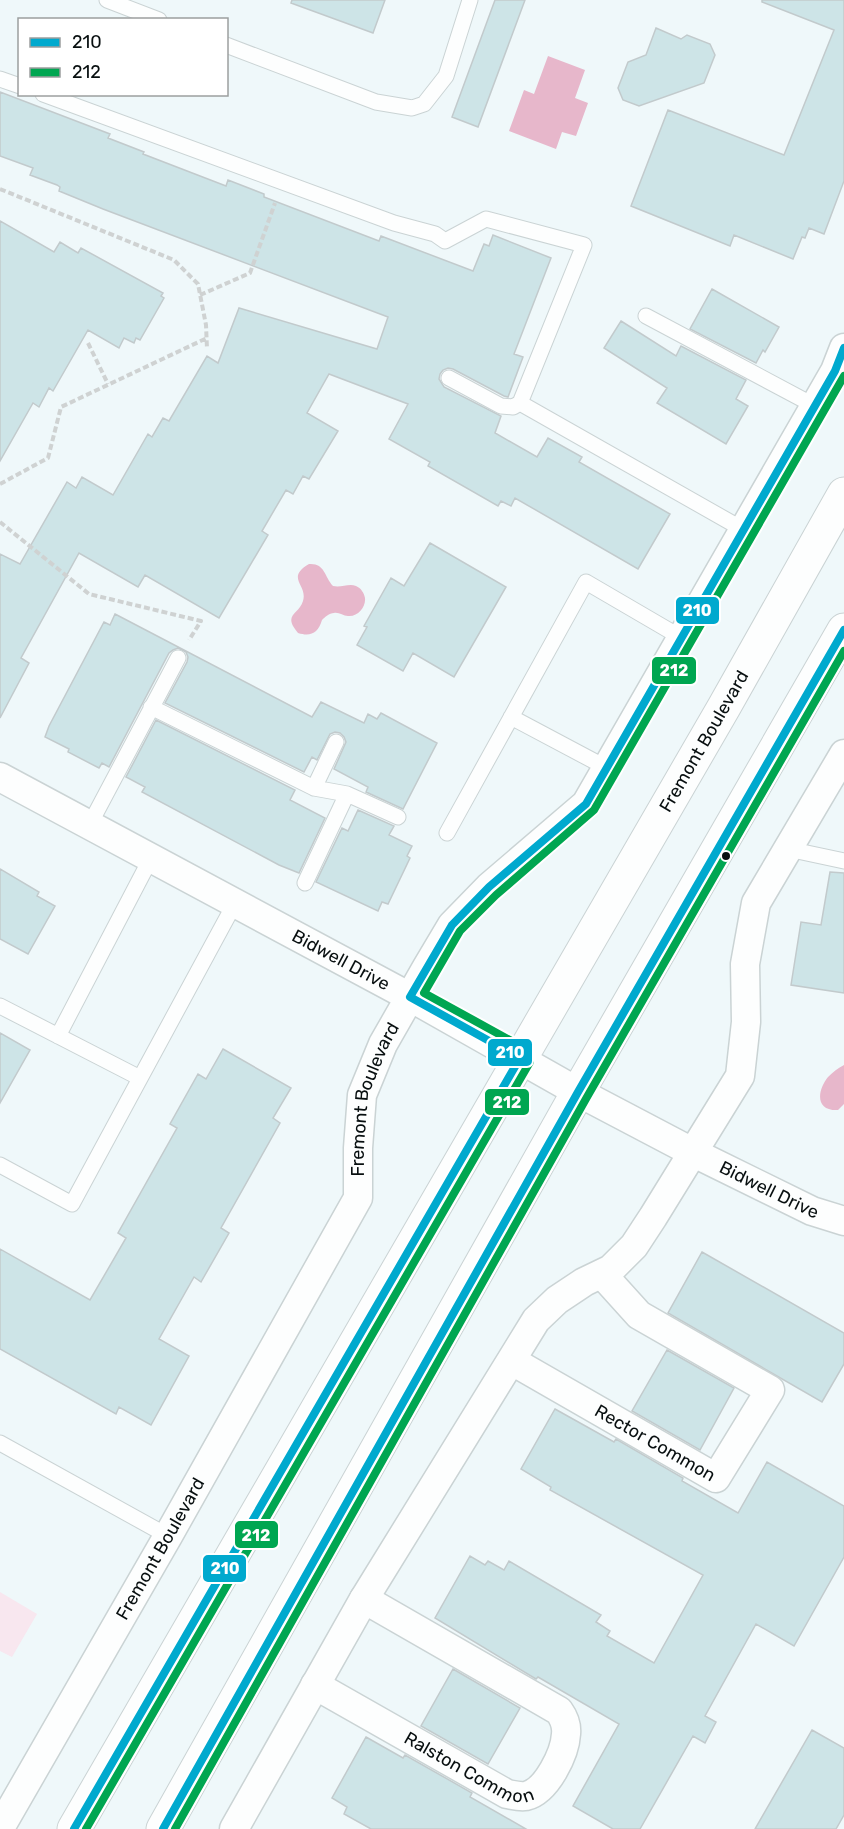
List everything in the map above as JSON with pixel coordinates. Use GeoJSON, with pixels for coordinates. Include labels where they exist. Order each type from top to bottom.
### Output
{"type":"FeatureCollection","features":[{"type":"Feature","properties":{"kind":"main road","name":"Fremont Boulevard"},"geometry":{"type":"LineString","coordinates":[[74,1829],[724,707],[844,494]]}},
{"type":"Feature","properties":{"kind":"main road"},"geometry":{"type":"LineString","coordinates":[[163,1829],[578,1092],[844,630]]}},
{"type":"Feature","properties":{"kind":"street","name":"Fremont Boulevard"},"geometry":{"type":"LineString","coordinates":[[0,1828],[7,1798],[168,1536],[358,1198],[358,1148],[362,1095],[383,1044],[452,925],[489,887],[586,804],[815,406],[839,363],[844,348]]}},
{"type":"Feature","properties":{"kind":"street"},"geometry":{"type":"LineString","coordinates":[[234,1829],[364,1599],[536,1320],[557,1300],[584,1282],[611,1269],[634,1246],[740,1076],[746,1022],[745,964],[756,903],[844,754]]}},
{"type":"Feature","properties":{"kind":"street","name":"Bidwell Drive"},"geometry":{"type":"LineString","coordinates":[[0,777],[410,997],[578,1092],[812,1211],[844,1221]]}},
{"type":"Feature","properties":{"kind":"street","name":"Rector Common"},"geometry":{"type":"LineString","coordinates":[[512,1361],[716,1479],[770,1390],[639,1315],[602,1274]]}},
{"type":"Feature","properties":{"kind":"street","name":"Ralston Common"},"geometry":{"type":"LineString","coordinates":[[315,1684],[507,1794],[528,1795],[541,1786],[554,1770],[564,1747],[567,1732],[566,1724],[559,1711],[364,1599]]}},
{"type":"Feature","properties":{"kind":"lane"},"geometry":{"type":"LineString","coordinates":[[107,0],[154,18]]}},
{"type":"Feature","properties":{"kind":"lane"},"geometry":{"type":"LineString","coordinates":[[228,46],[376,102],[412,108],[424,104],[446,76],[470,0]]}},
{"type":"Feature","properties":{"kind":"lane"},"geometry":{"type":"LineString","coordinates":[[0,79],[18,85]]}},
{"type":"Feature","properties":{"kind":"lane"},"geometry":{"type":"LineString","coordinates":[[48,96],[394,223],[435,234],[445,241],[486,219],[584,245],[520,403],[513,407],[501,406],[449,378]]}},
{"type":"Feature","properties":{"kind":"lane"},"geometry":{"type":"LineString","coordinates":[[646,316],[815,406]]}},
{"type":"Feature","properties":{"kind":"lane"},"geometry":{"type":"LineString","coordinates":[[520,403],[744,530]]}},
{"type":"Feature","properties":{"kind":"lane"},"geometry":{"type":"LineString","coordinates":[[447,833],[586,582],[682,638]]}},
{"type":"Feature","properties":{"kind":"lane"},"geometry":{"type":"LineString","coordinates":[[90,824],[178,658]]}},
{"type":"Feature","properties":{"kind":"lane"},"geometry":{"type":"LineString","coordinates":[[152,707],[314,788],[347,794],[398,817]]}},
{"type":"Feature","properties":{"kind":"lane"},"geometry":{"type":"LineString","coordinates":[[511,717],[607,768]]}},
{"type":"Feature","properties":{"kind":"lane"},"geometry":{"type":"LineString","coordinates":[[314,788],[336,742]]}},
{"type":"Feature","properties":{"kind":"lane"},"geometry":{"type":"LineString","coordinates":[[305,883],[347,794]]}},
{"type":"Feature","properties":{"kind":"lane"},"geometry":{"type":"LineString","coordinates":[[788,849],[844,861]]}},
{"type":"Feature","properties":{"kind":"lane"},"geometry":{"type":"LineString","coordinates":[[58,1036],[151,858]]}},
{"type":"Feature","properties":{"kind":"lane"},"geometry":{"type":"LineString","coordinates":[[0,1165],[72,1204],[235,903]]}},
{"type":"Feature","properties":{"kind":"lane"},"geometry":{"type":"LineString","coordinates":[[0,1006],[140,1078]]}},
{"type":"Feature","properties":{"kind":"lane"},"geometry":{"type":"LineString","coordinates":[[0,1443],[168,1536]]}},
{"type":"Feature","properties":{"kind":"path"},"geometry":{"type":"LineString","coordinates":[[200,295],[250,273],[283,182]]}},
{"type":"Feature","properties":{"kind":"path"},"geometry":{"type":"LineString","coordinates":[[0,189],[174,260],[198,284],[207,349]]}},
{"type":"Feature","properties":{"kind":"path"},"geometry":{"type":"LineString","coordinates":[[0,484],[48,458],[61,407],[207,338]]}},
{"type":"Feature","properties":{"kind":"path"},"geometry":{"type":"LineString","coordinates":[[88,343],[108,384]]}},
{"type":"Feature","properties":{"kind":"path"},"geometry":{"type":"LineString","coordinates":[[0,522],[89,594],[201,621],[178,658]]}},
{"type":"Feature","properties":{"kind":"shaded area"},"geometry":{"type":"Polygon","coordinates":[[[548,56],[585,70],[575,98],[588,103],[576,136],[562,132],[556,149],[509,131],[524,90],[534,94],[548,56]]]}},
{"type":"Feature","properties":{"kind":"shaded area"},"geometry":{"type":"Polygon","coordinates":[[[309,564],[321,568],[333,586],[353,585],[361,589],[365,601],[361,611],[352,616],[338,613],[327,615],[313,633],[298,633],[293,627],[291,618],[303,601],[304,595],[298,578],[299,573],[309,564]]]}},
{"type":"Feature","properties":{"kind":"shaded area"},"geometry":{"type":"Polygon","coordinates":[[[844,1065],[844,1104],[838,1110],[825,1107],[820,1099],[824,1082],[844,1065]]]}},
{"type":"Feature","properties":{"kind":"shaded area"},"geometry":{"type":"Polygon","coordinates":[[[0,1592],[37,1614],[12,1657],[0,1651],[0,1592]]]}},
{"type":"Feature","properties":{"kind":"building"},"geometry":{"type":"Polygon","coordinates":[[[292,0],[385,0],[373,33],[291,3],[292,0]]]}},
{"type":"Feature","properties":{"kind":"building"},"geometry":{"type":"Polygon","coordinates":[[[495,0],[525,0],[478,127],[452,117],[495,0]]]}},
{"type":"Feature","properties":{"kind":"building"},"geometry":{"type":"Polygon","coordinates":[[[762,0],[844,0],[844,181],[824,234],[809,228],[805,238],[802,237],[793,259],[734,235],[730,246],[631,206],[668,110],[784,155],[834,30],[762,2],[762,0]]]}},
{"type":"Feature","properties":{"kind":"building"},"geometry":{"type":"Polygon","coordinates":[[[656,28],[681,39],[687,35],[710,44],[715,55],[704,83],[639,106],[623,100],[618,88],[628,62],[646,55],[656,28]]]}},
{"type":"Feature","properties":{"kind":"building"},"geometry":{"type":"Polygon","coordinates":[[[0,92],[110,134],[108,138],[144,152],[143,154],[226,186],[228,180],[264,194],[264,197],[379,241],[381,236],[473,271],[484,244],[489,246],[493,235],[551,258],[514,354],[523,357],[508,397],[453,369],[443,370],[439,379],[444,387],[501,416],[495,433],[537,457],[548,438],[582,457],[579,462],[670,514],[638,569],[515,498],[511,506],[501,501],[498,506],[428,466],[430,462],[389,439],[408,404],[329,374],[307,413],[338,431],[309,479],[303,476],[293,494],[286,490],[262,531],[268,535],[219,618],[145,575],[138,587],[79,553],[21,658],[29,663],[0,718],[0,554],[20,564],[67,482],[76,488],[82,477],[113,495],[148,434],[152,437],[163,418],[169,421],[207,356],[218,363],[239,308],[377,349],[388,317],[103,209],[59,191],[60,187],[57,185],[30,175],[33,168],[0,156],[0,92]]]}},
{"type":"Feature","properties":{"kind":"building"},"geometry":{"type":"Polygon","coordinates":[[[0,221],[54,252],[60,242],[78,253],[81,248],[163,293],[161,296],[164,298],[140,340],[136,338],[134,343],[124,338],[119,348],[88,330],[53,391],[49,388],[39,407],[33,403],[0,461],[0,221]]]}},
{"type":"Feature","properties":{"kind":"building"},"geometry":{"type":"Polygon","coordinates":[[[712,289],[779,327],[756,363],[690,329],[712,289]]]}},
{"type":"Feature","properties":{"kind":"building"},"geometry":{"type":"Polygon","coordinates":[[[621,321],[676,356],[681,346],[746,380],[736,399],[748,406],[726,444],[657,403],[667,388],[604,348],[621,321]]]}},
{"type":"Feature","properties":{"kind":"building"},"geometry":{"type":"Polygon","coordinates":[[[430,543],[506,587],[454,677],[413,653],[403,671],[357,645],[367,627],[364,626],[391,578],[404,586],[430,543]]]}},
{"type":"Feature","properties":{"kind":"building"},"geometry":{"type":"Polygon","coordinates":[[[115,614],[312,717],[321,702],[364,723],[368,714],[377,719],[381,713],[437,743],[403,809],[366,792],[368,787],[334,769],[346,742],[340,733],[330,734],[317,760],[312,757],[304,772],[165,703],[187,662],[186,652],[178,648],[169,653],[109,767],[102,763],[99,768],[45,737],[104,622],[110,625],[115,614]]]}},
{"type":"Feature","properties":{"kind":"building"},"geometry":{"type":"Polygon","coordinates":[[[156,720],[295,790],[290,800],[325,818],[299,873],[279,865],[142,792],[145,787],[126,777],[156,720]]]}},
{"type":"Feature","properties":{"kind":"building"},"geometry":{"type":"Polygon","coordinates":[[[358,810],[394,826],[389,835],[412,846],[407,856],[410,858],[388,904],[382,902],[378,911],[316,882],[342,828],[348,831],[358,810]]]}},
{"type":"Feature","properties":{"kind":"building"},"geometry":{"type":"Polygon","coordinates":[[[0,869],[39,892],[37,896],[55,906],[28,954],[0,939],[0,869]]]}},
{"type":"Feature","properties":{"kind":"building"},"geometry":{"type":"Polygon","coordinates":[[[830,872],[844,873],[844,993],[791,985],[801,922],[821,925],[830,872]]]}},
{"type":"Feature","properties":{"kind":"building"},"geometry":{"type":"Polygon","coordinates":[[[0,1033],[30,1050],[0,1103],[0,1033]]]}},
{"type":"Feature","properties":{"kind":"building"},"geometry":{"type":"Polygon","coordinates":[[[223,1049],[291,1088],[273,1118],[280,1123],[221,1228],[229,1233],[201,1282],[194,1277],[159,1339],[189,1356],[151,1425],[119,1407],[116,1414],[0,1349],[0,1249],[90,1300],[126,1238],[118,1233],[177,1128],[170,1124],[198,1074],[206,1079],[223,1049]]]}},
{"type":"Feature","properties":{"kind":"building"},"geometry":{"type":"Polygon","coordinates":[[[702,1252],[844,1333],[844,1364],[822,1402],[668,1313],[702,1252]]]}},
{"type":"Feature","properties":{"kind":"building"},"geometry":{"type":"Polygon","coordinates":[[[667,1350],[734,1388],[700,1450],[632,1411],[667,1350]]]}},
{"type":"Feature","properties":{"kind":"building"},"geometry":{"type":"Polygon","coordinates":[[[555,1409],[614,1442],[616,1439],[738,1513],[767,1462],[844,1506],[844,1557],[794,1646],[756,1624],[705,1716],[716,1722],[705,1743],[693,1736],[640,1829],[613,1829],[573,1806],[619,1724],[538,1677],[536,1679],[435,1618],[470,1556],[485,1565],[488,1561],[504,1570],[509,1561],[601,1615],[596,1622],[610,1631],[607,1636],[654,1663],[703,1575],[550,1490],[551,1487],[521,1469],[555,1409]]]}},
{"type":"Feature","properties":{"kind":"building"},"geometry":{"type":"Polygon","coordinates":[[[453,1669],[520,1708],[488,1764],[421,1726],[453,1669]]]}},
{"type":"Feature","properties":{"kind":"building"},"geometry":{"type":"Polygon","coordinates":[[[812,1730],[844,1748],[844,1815],[836,1829],[755,1829],[812,1730]]]}},
{"type":"Feature","properties":{"kind":"building"},"geometry":{"type":"Polygon","coordinates":[[[366,1737],[403,1758],[405,1755],[472,1793],[470,1797],[526,1829],[371,1829],[344,1814],[347,1807],[332,1798],[366,1737]]]}},
{"type":"Feature","properties":{"kind":"transit line","name":"210"},"geometry":{"type":"LineString","coordinates":[[74,1829],[520,1058],[410,997],[452,925],[489,887],[586,804],[835,371],[844,348]]}},
{"type":"Feature","properties":{"kind":"transit line","name":"212"},"geometry":{"type":"LineString","coordinates":[[86,1829],[530,1062],[530,1055],[526,1049],[424,993],[460,931],[496,895],[594,810],[844,376]]}},
{"type":"Feature","properties":{"kind":"transit line","name":"210"},"geometry":{"type":"LineString","coordinates":[[163,1829],[578,1092],[844,630]]}},
{"type":"Feature","properties":{"kind":"transit line","name":"212"},"geometry":{"type":"LineString","coordinates":[[175,1829],[587,1097],[844,651]]}}]}
